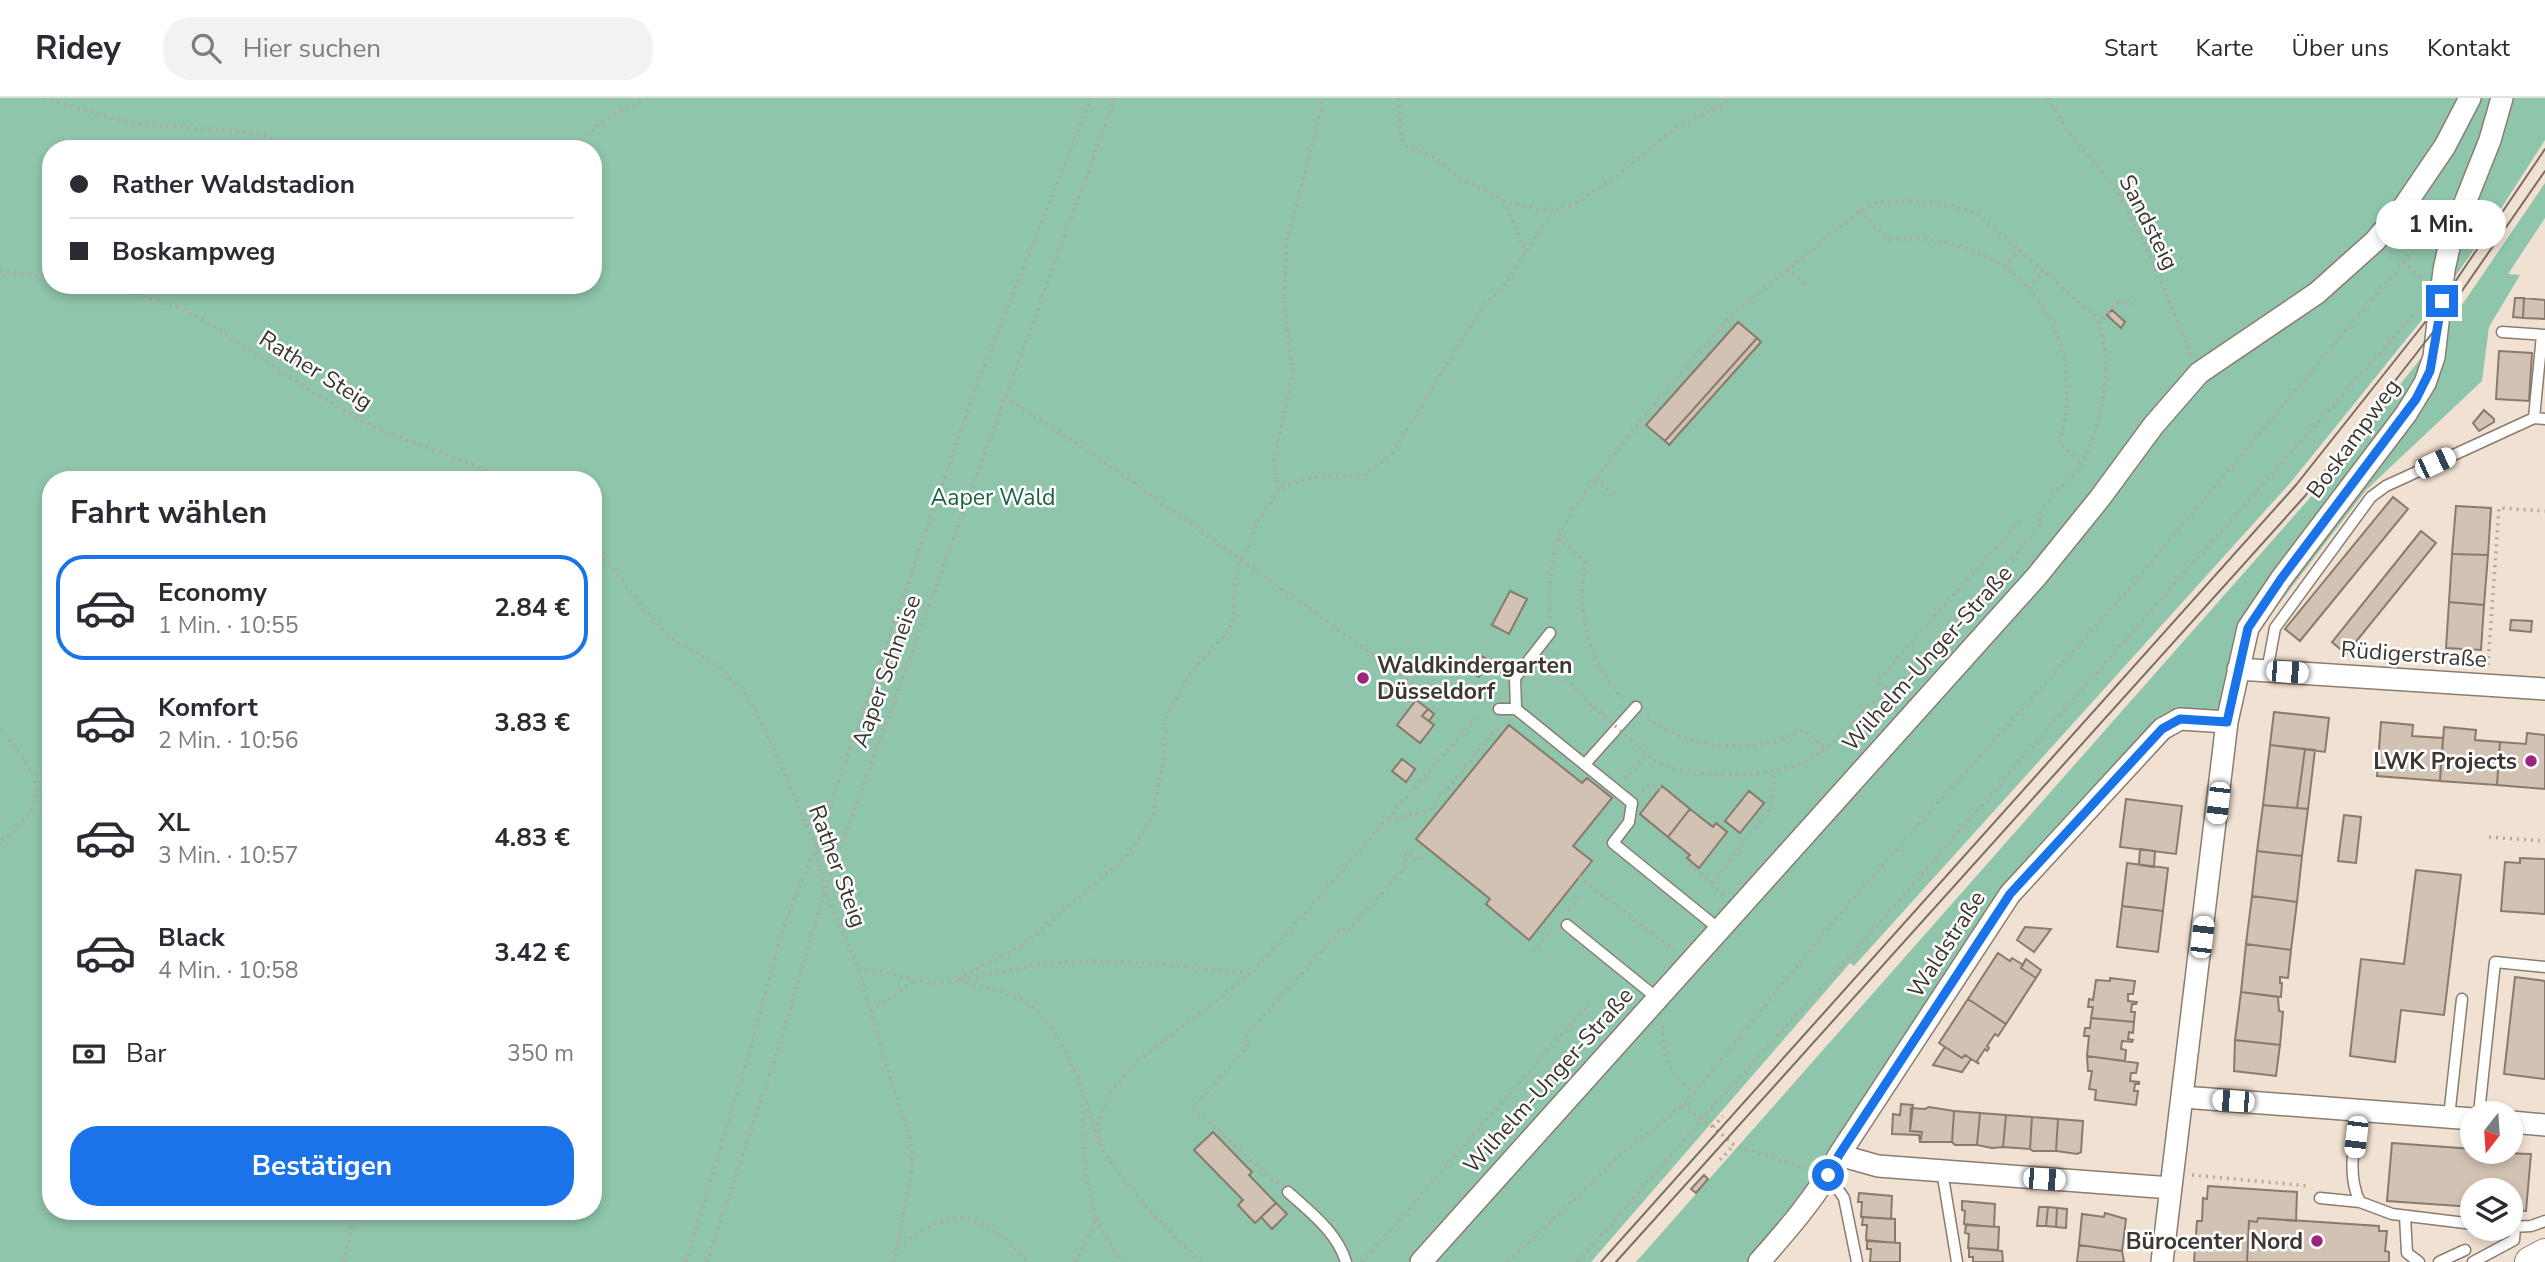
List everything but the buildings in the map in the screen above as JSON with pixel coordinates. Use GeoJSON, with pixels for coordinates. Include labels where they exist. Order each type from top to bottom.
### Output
{"type":"FeatureCollection","features":[{"type":"Feature","properties":{"kind":"main road"},"geometry":{"type":"LineString","coordinates":[[2530,1262],[2545,1254]]}},
{"type":"Feature","properties":{"kind":"street","name":"Wilhelm-Unger-Straße"},"geometry":{"type":"LineString","coordinates":[[1421,1262],[1660,1008],[1689,962],[2037,576],[2100,498],[2153,426],[2199,373],[2316,293],[2375,241],[2403,208],[2445,146],[2470,98]]}},
{"type":"Feature","properties":{"kind":"street","name":"Boskampweg"},"geometry":{"type":"LineString","coordinates":[[2162,1262],[2227,722],[2248,628],[2281,579],[2406,414],[2425,383],[2434,357],[2444,270],[2451,238],[2490,140],[2502,98]]}},
{"type":"Feature","properties":{"kind":"street","name":"Rüdigerstraße"},"geometry":{"type":"LineString","coordinates":[[2238,669],[2545,689]]}},
{"type":"Feature","properties":{"kind":"street","name":"Waldstraße"},"geometry":{"type":"LineString","coordinates":[[1759,1262],[1798,1218],[1820,1173],[1839,1155],[2010,894],[2162,729],[2180,719],[2227,722]]}},
{"type":"Feature","properties":{"kind":"street"},"geometry":{"type":"LineString","coordinates":[[2183,1097],[2460,1118]]}},
{"type":"Feature","properties":{"kind":"street"},"geometry":{"type":"LineString","coordinates":[[2524,1123],[2545,1125]]}},
{"type":"Feature","properties":{"kind":"street"},"geometry":{"type":"LineString","coordinates":[[1839,1155],[1878,1166],[1942,1171],[2172,1181]]}},
{"type":"Feature","properties":{"kind":"lane"},"geometry":{"type":"LineString","coordinates":[[2267,671],[2275,628],[2371,498],[2386,486],[2540,419],[2543,335],[2502,331]]}},
{"type":"Feature","properties":{"kind":"lane"},"geometry":{"type":"LineString","coordinates":[[1516,709],[1515,678],[1550,633]]}},
{"type":"Feature","properties":{"kind":"lane"},"geometry":{"type":"LineString","coordinates":[[1585,764],[1635,708]]}},
{"type":"Feature","properties":{"kind":"lane"},"geometry":{"type":"LineString","coordinates":[[1499,709],[1516,709],[1632,803],[1629,822],[1613,843],[1719,929]]}},
{"type":"Feature","properties":{"kind":"lane"},"geometry":{"type":"LineString","coordinates":[[1567,925],[1660,1008]]}},
{"type":"Feature","properties":{"kind":"lane"},"geometry":{"type":"LineString","coordinates":[[2480,1101],[2495,962],[2545,967]]}},
{"type":"Feature","properties":{"kind":"lane"},"geometry":{"type":"LineString","coordinates":[[2449,1117],[2462,999]]}},
{"type":"Feature","properties":{"kind":"lane"},"geometry":{"type":"LineString","coordinates":[[2358,1111],[2352,1177],[2353,1189],[2360,1202]]}},
{"type":"Feature","properties":{"kind":"lane"},"geometry":{"type":"LineString","coordinates":[[1942,1171],[1956,1262]]}},
{"type":"Feature","properties":{"kind":"lane"},"geometry":{"type":"LineString","coordinates":[[1820,1173],[1844,1198],[1857,1262]]}},
{"type":"Feature","properties":{"kind":"lane"},"geometry":{"type":"LineString","coordinates":[[1288,1192],[1342,1247],[1346,1262]]}},
{"type":"Feature","properties":{"kind":"lane"},"geometry":{"type":"LineString","coordinates":[[2320,1198],[2360,1202],[2392,1214],[2460,1222]]}},
{"type":"Feature","properties":{"kind":"lane"},"geometry":{"type":"LineString","coordinates":[[2405,1216],[2407,1253],[2419,1262]]}},
{"type":"Feature","properties":{"kind":"lane"},"geometry":{"type":"LineString","coordinates":[[2523,1225],[2545,1221]]}},
{"type":"Feature","properties":{"kind":"lane"},"geometry":{"type":"LineString","coordinates":[[2473,1262],[2512,1241]]}},
{"type":"Feature","properties":{"kind":"lane"},"geometry":{"type":"LineString","coordinates":[[2439,1262],[2465,1250]]}},
{"type":"Feature","properties":{"kind":"path"},"geometry":{"type":"LineString","coordinates":[[44,98],[109,118],[146,124],[258,133],[276,140]]}},
{"type":"Feature","properties":{"kind":"path"},"geometry":{"type":"LineString","coordinates":[[581,140],[607,118],[646,98]]}},
{"type":"Feature","properties":{"kind":"path"},"geometry":{"type":"LineString","coordinates":[[686,1262],[755,1033],[782,930],[816,847],[976,387],[1091,98]]}},
{"type":"Feature","properties":{"kind":"path","name":"Aaper Schneise"},"geometry":{"type":"LineString","coordinates":[[707,1262],[782,1040],[825,890],[1115,98]]}},
{"type":"Feature","properties":{"kind":"path"},"geometry":{"type":"LineString","coordinates":[[958,979],[1022,946],[1108,874],[1126,857],[1153,814],[1163,765],[1166,717],[1191,673],[1229,631],[1234,613],[1233,597],[1240,561],[1250,544],[1256,522],[1278,489],[1274,460],[1293,372],[1284,303],[1286,246],[1324,98]]}},
{"type":"Feature","properties":{"kind":"path"},"geometry":{"type":"LineString","coordinates":[[1399,98],[1401,138],[1407,146],[1434,157],[1457,176],[1504,201],[1535,209],[1560,208],[1576,202],[1600,187],[1674,130],[1730,98]]}},
{"type":"Feature","properties":{"kind":"path","name":"Sandsteig"},"geometry":{"type":"LineString","coordinates":[[2048,98],[2069,133],[2115,187],[2147,249],[2199,373]]}},
{"type":"Feature","properties":{"kind":"path"},"geometry":{"type":"LineString","coordinates":[[1504,201],[1526,253]]}},
{"type":"Feature","properties":{"kind":"path"},"geometry":{"type":"LineString","coordinates":[[1911,201],[1950,205],[1978,214],[2095,316],[2099,324],[2105,362],[2104,394],[2097,424],[2081,463],[2040,513],[2040,526],[1883,702],[1870,703],[1825,749],[1797,765],[1744,774],[1699,772],[1661,764],[1594,708],[1567,680],[1553,648],[1550,633],[1549,588],[1558,538],[1573,509],[1595,479],[1641,420],[1730,317],[1859,211],[1876,203],[1911,201]]}},
{"type":"Feature","properties":{"kind":"path"},"geometry":{"type":"LineString","coordinates":[[1278,489],[1311,477],[1363,475],[1392,453],[1484,305],[1500,290],[1548,219],[1560,208]]}},
{"type":"Feature","properties":{"kind":"path"},"geometry":{"type":"LineString","coordinates":[[1859,211],[1889,240],[1933,238],[1980,252],[2005,267],[2028,288],[2046,311],[2061,343],[2067,370],[2068,400],[2059,443],[2081,463]]}},
{"type":"Feature","properties":{"kind":"path"},"geometry":{"type":"LineString","coordinates":[[1508,1262],[1624,1152],[1682,1106],[1694,1093],[1841,912],[2127,591],[2420,242],[2430,237],[2451,238]]}},
{"type":"Feature","properties":{"kind":"path"},"geometry":{"type":"LineString","coordinates":[[2005,267],[2020,250]]}},
{"type":"Feature","properties":{"kind":"path"},"geometry":{"type":"LineString","coordinates":[[2403,262],[2427,284]]}},
{"type":"Feature","properties":{"kind":"path"},"geometry":{"type":"LineString","coordinates":[[1787,269],[1805,284]]}},
{"type":"Feature","properties":{"kind":"path"},"geometry":{"type":"LineString","coordinates":[[2028,288],[2043,271]]}},
{"type":"Feature","properties":{"kind":"path"},"geometry":{"type":"LineString","coordinates":[[0,272],[42,275]]}},
{"type":"Feature","properties":{"kind":"path","name":"Rather Steig"},"geometry":{"type":"LineString","coordinates":[[134,294],[181,308],[212,325],[314,393],[377,429],[490,471]]}},
{"type":"Feature","properties":{"kind":"path"},"geometry":{"type":"LineString","coordinates":[[2099,324],[2117,302],[2136,304]]}},
{"type":"Feature","properties":{"kind":"path"},"geometry":{"type":"LineString","coordinates":[[1578,1262],[1702,1119],[1878,925],[2129,635],[2418,311]]}},
{"type":"Feature","properties":{"kind":"path"},"geometry":{"type":"LineString","coordinates":[[1005,397],[1092,453],[1434,698],[1488,700],[1499,709]]}},
{"type":"Feature","properties":{"kind":"path"},"geometry":{"type":"LineString","coordinates":[[1595,479],[1616,496]]}},
{"type":"Feature","properties":{"kind":"path"},"geometry":{"type":"LineString","coordinates":[[2487,685],[2499,508],[2545,511]]}},
{"type":"Feature","properties":{"kind":"path"},"geometry":{"type":"LineString","coordinates":[[1891,693],[1877,681],[2021,520]]}},
{"type":"Feature","properties":{"kind":"path"},"geometry":{"type":"LineString","coordinates":[[1558,538],[1585,562],[1581,590],[1583,614],[1588,638],[1600,669],[1617,692],[1635,708],[1669,732],[1708,745],[1762,745],[1805,730],[1825,749]]}},
{"type":"Feature","properties":{"kind":"path","name":"Rather Steig"},"geometry":{"type":"LineString","coordinates":[[602,555],[648,613],[673,638],[722,669],[743,691],[754,707],[772,745],[816,847],[825,890],[859,970],[909,1134],[912,1172],[894,1262]]}},
{"type":"Feature","properties":{"kind":"path"},"geometry":{"type":"LineString","coordinates":[[1387,821],[1429,811],[1508,714],[1516,709]]}},
{"type":"Feature","properties":{"kind":"path"},"geometry":{"type":"LineString","coordinates":[[1101,1149],[1098,1123],[1102,1110],[1110,1093],[1134,1064],[1252,973],[1476,718]]}},
{"type":"Feature","properties":{"kind":"path"},"geometry":{"type":"LineString","coordinates":[[0,729],[32,770],[37,789],[32,810],[16,830],[0,843]]}},
{"type":"Feature","properties":{"kind":"path"},"geometry":{"type":"LineString","coordinates":[[1626,778],[1647,754]]}},
{"type":"Feature","properties":{"kind":"path"},"geometry":{"type":"LineString","coordinates":[[1712,883],[1771,807],[1774,771]]}},
{"type":"Feature","properties":{"kind":"path"},"geometry":{"type":"LineString","coordinates":[[1632,803],[1650,783],[1661,788]]}},
{"type":"Feature","properties":{"kind":"path"},"geometry":{"type":"LineString","coordinates":[[2489,837],[2545,841]]}},
{"type":"Feature","properties":{"kind":"path"},"geometry":{"type":"LineString","coordinates":[[1288,1192],[1193,1108],[1249,1045],[1243,1039],[1342,928],[1347,932],[1406,866],[1404,856],[1408,852],[1418,862],[1422,857]]}},
{"type":"Feature","properties":{"kind":"path"},"geometry":{"type":"LineString","coordinates":[[1690,865],[1739,906]]}},
{"type":"Feature","properties":{"kind":"path"},"geometry":{"type":"LineString","coordinates":[[1579,877],[1689,962]]}},
{"type":"Feature","properties":{"kind":"path"},"geometry":{"type":"LineString","coordinates":[[859,970],[880,971],[928,983],[946,983],[1041,964],[1094,961],[1252,973]]}},
{"type":"Feature","properties":{"kind":"path"},"geometry":{"type":"LineString","coordinates":[[958,979],[1022,1000],[1049,1024],[1064,1048],[1101,1149],[1155,1216],[1201,1262]]}},
{"type":"Feature","properties":{"kind":"path"},"geometry":{"type":"LineString","coordinates":[[870,1011],[915,981]]}},
{"type":"Feature","properties":{"kind":"path"},"geometry":{"type":"LineString","coordinates":[[1362,1262],[1590,1002]]}},
{"type":"Feature","properties":{"kind":"path"},"geometry":{"type":"LineString","coordinates":[[1660,1008],[1662,1043],[1667,1062],[1678,1080],[1694,1093]]}},
{"type":"Feature","properties":{"kind":"path"},"geometry":{"type":"LineString","coordinates":[[1082,1093],[1085,1168],[1096,1219],[1121,1262]]}},
{"type":"Feature","properties":{"kind":"path"},"geometry":{"type":"LineString","coordinates":[[1682,1106],[1734,1145],[1820,1173]]}},
{"type":"Feature","properties":{"kind":"path"},"geometry":{"type":"LineString","coordinates":[[1713,1127],[1723,1116]]}},
{"type":"Feature","properties":{"kind":"path"},"geometry":{"type":"LineString","coordinates":[[1720,1160],[1734,1145]]}},
{"type":"Feature","properties":{"kind":"path"},"geometry":{"type":"LineString","coordinates":[[2172,1181],[2308,1185],[2320,1198]]}},
{"type":"Feature","properties":{"kind":"path"},"geometry":{"type":"LineString","coordinates":[[897,1247],[927,1228],[953,1218],[967,1218],[1002,1235],[1028,1262]]}},
{"type":"Feature","properties":{"kind":"path"},"geometry":{"type":"LineString","coordinates":[[1076,1262],[1096,1219]]}},
{"type":"Feature","properties":{"kind":"path"},"geometry":{"type":"LineString","coordinates":[[344,1262],[353,1220]]}},
{"type":"Feature","properties":{"kind":"green space","name":"Aaper Wald"},"geometry":{"type":"Polygon","coordinates":[[[0,98],[2545,98],[2545,140],[2480,241],[2442,295],[2291,482],[1854,966],[1850,963],[1591,1262],[0,1262],[0,98]]]}},
{"type":"Feature","properties":{"kind":"green space"},"geometry":{"type":"Polygon","coordinates":[[[2545,183],[2545,218],[2508,274],[2520,275],[2489,327],[2482,381],[2366,490],[2255,635],[2219,714],[2180,717],[2016,882],[1836,1151],[1752,1262],[1636,1262],[2309,499],[2453,318],[2545,183]]]}},
{"type":"Feature","properties":{"kind":"tram line"},"geometry":{"type":"LineString","coordinates":[[1601,1262],[2296,485],[2442,301],[2545,149]]}},
{"type":"Feature","properties":{"kind":"tram line"},"geometry":{"type":"LineString","coordinates":[[1616,1262],[2305,496],[2437,327],[2545,171]]}},
{"type":"Feature","properties":{"kind":"place","name":"Waldkindergarten Düsseldorf"},"geometry":{"type":"Point","coordinates":[1363,678]}},
{"type":"Feature","properties":{"kind":"place","name":"LWK Projects"},"geometry":{"type":"Point","coordinates":[2531,761]}},
{"type":"Feature","properties":{"kind":"place","name":"Bürocenter Nord"},"geometry":{"type":"Point","coordinates":[2317,1241]}},
{"type":"Feature","properties":{"kind":"route"},"geometry":{"type":"LineString","coordinates":[[1828,1175],[2010,894],[2162,729],[2180,719],[2227,722],[2248,628],[2281,579],[2416,399],[2434,357],[2442,301]]}}]}
